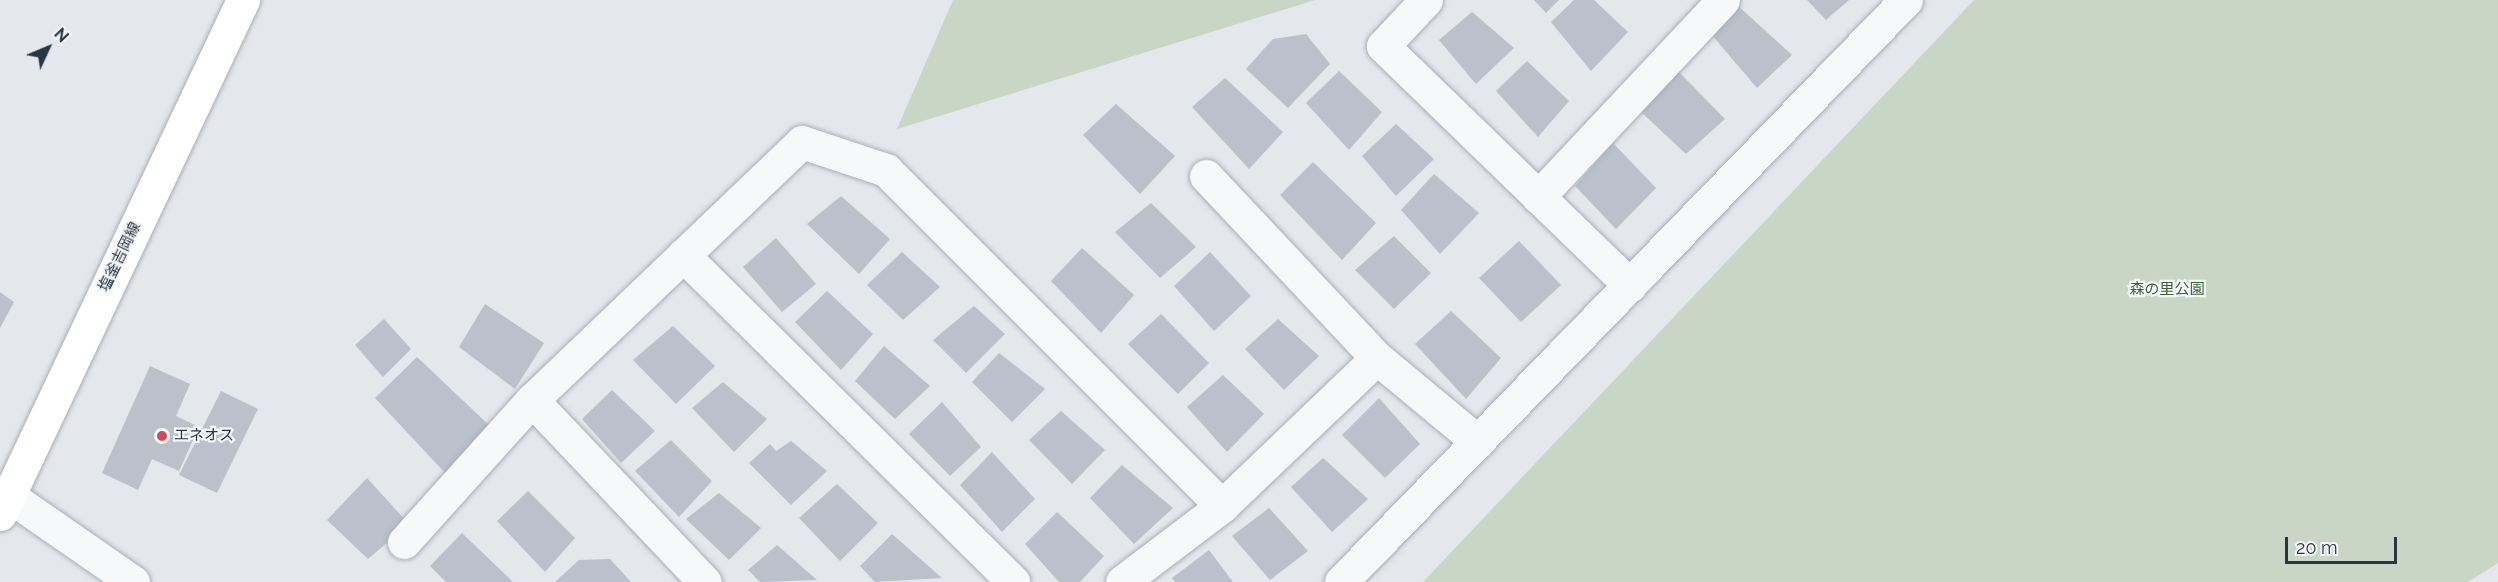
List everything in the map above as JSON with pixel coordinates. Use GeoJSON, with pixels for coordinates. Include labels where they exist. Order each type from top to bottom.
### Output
{"type":"FeatureCollection","features":[{"type":"Feature","properties":{"kind":"main road","name":"塩釜吉岡線"},"geometry":{"type":"LineString","coordinates":[[4,505],[243,0]]}},
{"type":"Feature","properties":{"kind":"street"},"geometry":{"type":"LineString","coordinates":[[1426,0],[1383,46],[1630,285]]}},
{"type":"Feature","properties":{"kind":"street"},"geometry":{"type":"LineString","coordinates":[[1538,197],[1723,0]]}},
{"type":"Feature","properties":{"kind":"street"},"geometry":{"type":"LineString","coordinates":[[1341,582],[1906,0]]}},
{"type":"Feature","properties":{"kind":"street"},"geometry":{"type":"LineString","coordinates":[[404,542],[532,400],[802,141],[886,170],[1222,506]]}},
{"type":"Feature","properties":{"kind":"street"},"geometry":{"type":"LineString","coordinates":[[1206,176],[1377,358],[1478,442]]}},
{"type":"Feature","properties":{"kind":"street"},"geometry":{"type":"LineString","coordinates":[[683,255],[1014,582]]}},
{"type":"Feature","properties":{"kind":"street"},"geometry":{"type":"LineString","coordinates":[[1122,582],[1222,506],[1377,358]]}},
{"type":"Feature","properties":{"kind":"street"},"geometry":{"type":"LineString","coordinates":[[532,400],[705,582]]}},
{"type":"Feature","properties":{"kind":"street"},"geometry":{"type":"LineString","coordinates":[[4,505],[133,582]]}},
{"type":"Feature","properties":{"kind":"green space"},"geometry":{"type":"Polygon","coordinates":[[[953,0],[1315,0],[897,129],[953,0]]]}},
{"type":"Feature","properties":{"kind":"green space","name":"森の里公園"},"geometry":{"type":"Polygon","coordinates":[[[1974,0],[2498,0],[2498,563],[2468,582],[1423,582],[1974,0]]]}},
{"type":"Feature","properties":{"kind":"building"},"geometry":{"type":"Polygon","coordinates":[[[1534,0],[1559,0],[1546,13],[1534,0]]]}},
{"type":"Feature","properties":{"kind":"building"},"geometry":{"type":"Polygon","coordinates":[[[1574,0],[1594,0],[1628,32],[1591,71],[1551,22],[1574,0]]]}},
{"type":"Feature","properties":{"kind":"building"},"geometry":{"type":"Polygon","coordinates":[[[1807,0],[1849,0],[1826,20],[1807,0]]]}},
{"type":"Feature","properties":{"kind":"building"},"geometry":{"type":"Polygon","coordinates":[[[1737,5],[1792,55],[1757,88],[1711,34],[1737,5]]]}},
{"type":"Feature","properties":{"kind":"building"},"geometry":{"type":"Polygon","coordinates":[[[1472,12],[1514,48],[1476,84],[1439,40],[1472,12]]]}},
{"type":"Feature","properties":{"kind":"building"},"geometry":{"type":"Polygon","coordinates":[[[1306,34],[1330,64],[1288,108],[1246,69],[1273,39],[1306,34]]]}},
{"type":"Feature","properties":{"kind":"building"},"geometry":{"type":"Polygon","coordinates":[[[1527,61],[1569,101],[1538,137],[1496,91],[1527,61]]]}},
{"type":"Feature","properties":{"kind":"building"},"geometry":{"type":"Polygon","coordinates":[[[1676,69],[1725,119],[1686,154],[1640,111],[1676,69]]]}},
{"type":"Feature","properties":{"kind":"building"},"geometry":{"type":"Polygon","coordinates":[[[1339,71],[1382,112],[1349,150],[1306,103],[1339,71]]]}},
{"type":"Feature","properties":{"kind":"building"},"geometry":{"type":"Polygon","coordinates":[[[1225,78],[1283,132],[1249,169],[1192,107],[1225,78]]]}},
{"type":"Feature","properties":{"kind":"building"},"geometry":{"type":"Polygon","coordinates":[[[1116,104],[1175,156],[1140,194],[1083,135],[1116,104]]]}},
{"type":"Feature","properties":{"kind":"building"},"geometry":{"type":"Polygon","coordinates":[[[1396,124],[1434,159],[1396,196],[1362,156],[1396,124]]]}},
{"type":"Feature","properties":{"kind":"building"},"geometry":{"type":"Polygon","coordinates":[[[1613,143],[1656,188],[1616,229],[1575,186],[1613,143]]]}},
{"type":"Feature","properties":{"kind":"building"},"geometry":{"type":"Polygon","coordinates":[[[1313,162],[1376,223],[1342,260],[1280,195],[1313,162]]]}},
{"type":"Feature","properties":{"kind":"building"},"geometry":{"type":"Polygon","coordinates":[[[1434,174],[1479,213],[1440,254],[1401,210],[1434,174]]]}},
{"type":"Feature","properties":{"kind":"building"},"geometry":{"type":"Polygon","coordinates":[[[841,196],[890,239],[859,274],[807,224],[841,196]]]}},
{"type":"Feature","properties":{"kind":"building"},"geometry":{"type":"Polygon","coordinates":[[[1151,203],[1196,247],[1160,278],[1115,232],[1151,203]]]}},
{"type":"Feature","properties":{"kind":"building"},"geometry":{"type":"Polygon","coordinates":[[[1394,236],[1431,273],[1394,309],[1355,270],[1394,236]]]}},
{"type":"Feature","properties":{"kind":"building"},"geometry":{"type":"Polygon","coordinates":[[[776,238],[816,284],[782,312],[743,267],[776,238]]]}},
{"type":"Feature","properties":{"kind":"building"},"geometry":{"type":"Polygon","coordinates":[[[1519,241],[1561,285],[1521,322],[1479,278],[1519,241]]]}},
{"type":"Feature","properties":{"kind":"building"},"geometry":{"type":"Polygon","coordinates":[[[1082,248],[1134,295],[1101,333],[1051,281],[1082,248]]]}},
{"type":"Feature","properties":{"kind":"building"},"geometry":{"type":"Polygon","coordinates":[[[902,252],[940,287],[903,320],[867,285],[902,252]]]}},
{"type":"Feature","properties":{"kind":"building"},"geometry":{"type":"Polygon","coordinates":[[[1210,252],[1251,296],[1214,331],[1174,286],[1210,252]]]}},
{"type":"Feature","properties":{"kind":"building"},"geometry":{"type":"Polygon","coordinates":[[[827,291],[873,334],[841,370],[795,322],[827,291]]]}},
{"type":"Feature","properties":{"kind":"building"},"geometry":{"type":"Polygon","coordinates":[[[0,292],[14,302],[0,328],[0,292]]]}},
{"type":"Feature","properties":{"kind":"building"},"geometry":{"type":"Polygon","coordinates":[[[485,304],[544,343],[515,389],[459,347],[485,304]]]}},
{"type":"Feature","properties":{"kind":"building"},"geometry":{"type":"Polygon","coordinates":[[[974,306],[1005,334],[966,373],[933,340],[974,306]]]}},
{"type":"Feature","properties":{"kind":"building"},"geometry":{"type":"Polygon","coordinates":[[[1451,311],[1501,358],[1466,399],[1415,344],[1451,311]]]}},
{"type":"Feature","properties":{"kind":"building"},"geometry":{"type":"Polygon","coordinates":[[[1161,314],[1209,363],[1178,394],[1128,344],[1161,314]]]}},
{"type":"Feature","properties":{"kind":"building"},"geometry":{"type":"Polygon","coordinates":[[[384,319],[411,349],[383,377],[355,345],[384,319]]]}},
{"type":"Feature","properties":{"kind":"building"},"geometry":{"type":"Polygon","coordinates":[[[1278,319],[1319,356],[1284,390],[1245,349],[1278,319]]]}},
{"type":"Feature","properties":{"kind":"building"},"geometry":{"type":"Polygon","coordinates":[[[673,326],[715,366],[676,404],[633,360],[673,326]]]}},
{"type":"Feature","properties":{"kind":"building"},"geometry":{"type":"Polygon","coordinates":[[[884,346],[930,386],[895,419],[855,381],[884,346]]]}},
{"type":"Feature","properties":{"kind":"building"},"geometry":{"type":"Polygon","coordinates":[[[999,353],[1045,389],[1012,422],[972,382],[999,353]]]}},
{"type":"Feature","properties":{"kind":"building"},"geometry":{"type":"Polygon","coordinates":[[[417,357],[492,428],[446,474],[375,398],[417,357]]]}},
{"type":"Feature","properties":{"kind":"building"},"geometry":{"type":"Polygon","coordinates":[[[150,366],[190,384],[176,416],[199,427],[179,471],[152,459],[138,490],[102,473],[150,366]]]}},
{"type":"Feature","properties":{"kind":"building"},"geometry":{"type":"Polygon","coordinates":[[[1223,375],[1264,414],[1227,452],[1187,407],[1223,375]]]}},
{"type":"Feature","properties":{"kind":"building"},"geometry":{"type":"Polygon","coordinates":[[[723,382],[767,419],[734,452],[692,408],[723,382]]]}},
{"type":"Feature","properties":{"kind":"building"},"geometry":{"type":"Polygon","coordinates":[[[612,390],[655,431],[621,463],[582,419],[612,390]]]}},
{"type":"Feature","properties":{"kind":"building"},"geometry":{"type":"Polygon","coordinates":[[[221,391],[258,409],[217,493],[179,475],[221,391]]]}},
{"type":"Feature","properties":{"kind":"building"},"geometry":{"type":"Polygon","coordinates":[[[1379,398],[1420,444],[1385,478],[1342,435],[1379,398]]]}},
{"type":"Feature","properties":{"kind":"building"},"geometry":{"type":"Polygon","coordinates":[[[942,402],[981,447],[950,476],[909,434],[942,402]]]}},
{"type":"Feature","properties":{"kind":"building"},"geometry":{"type":"Polygon","coordinates":[[[1061,411],[1105,450],[1072,484],[1029,440],[1061,411]]]}},
{"type":"Feature","properties":{"kind":"building"},"geometry":{"type":"Polygon","coordinates":[[[671,440],[712,481],[679,517],[635,471],[671,440]]]}},
{"type":"Feature","properties":{"kind":"building"},"geometry":{"type":"Polygon","coordinates":[[[791,441],[827,471],[791,505],[749,463],[770,444],[776,451],[791,441]]]}},
{"type":"Feature","properties":{"kind":"building"},"geometry":{"type":"Polygon","coordinates":[[[992,452],[1035,499],[1002,532],[960,485],[992,452]]]}},
{"type":"Feature","properties":{"kind":"building"},"geometry":{"type":"Polygon","coordinates":[[[1323,458],[1368,499],[1332,532],[1291,487],[1323,458]]]}},
{"type":"Feature","properties":{"kind":"building"},"geometry":{"type":"Polygon","coordinates":[[[1122,465],[1173,508],[1134,544],[1090,498],[1122,465]]]}},
{"type":"Feature","properties":{"kind":"building"},"geometry":{"type":"Polygon","coordinates":[[[367,478],[409,524],[368,559],[327,520],[367,478]]]}},
{"type":"Feature","properties":{"kind":"building"},"geometry":{"type":"Polygon","coordinates":[[[837,484],[878,523],[840,561],[799,518],[837,484]]]}},
{"type":"Feature","properties":{"kind":"building"},"geometry":{"type":"Polygon","coordinates":[[[528,491],[575,538],[545,572],[497,521],[528,491]]]}},
{"type":"Feature","properties":{"kind":"building"},"geometry":{"type":"Polygon","coordinates":[[[719,493],[761,528],[729,560],[686,519],[719,493]]]}},
{"type":"Feature","properties":{"kind":"building"},"geometry":{"type":"Polygon","coordinates":[[[1269,508],[1308,551],[1270,580],[1232,536],[1269,508]]]}},
{"type":"Feature","properties":{"kind":"building"},"geometry":{"type":"Polygon","coordinates":[[[1057,512],[1104,556],[1080,582],[1059,582],[1025,544],[1057,512]]]}},
{"type":"Feature","properties":{"kind":"building"},"geometry":{"type":"Polygon","coordinates":[[[462,533],[513,582],[446,582],[430,566],[462,533]]]}},
{"type":"Feature","properties":{"kind":"building"},"geometry":{"type":"Polygon","coordinates":[[[892,534],[942,578],[875,582],[860,566],[892,534]]]}},
{"type":"Feature","properties":{"kind":"building"},"geometry":{"type":"Polygon","coordinates":[[[777,545],[817,580],[760,582],[748,570],[777,545]]]}},
{"type":"Feature","properties":{"kind":"building"},"geometry":{"type":"Polygon","coordinates":[[[1209,550],[1233,582],[1175,582],[1172,578],[1209,550]]]}},
{"type":"Feature","properties":{"kind":"building"},"geometry":{"type":"Polygon","coordinates":[[[610,559],[631,582],[555,582],[579,560],[610,559]]]}},
{"type":"Feature","properties":{"kind":"place","name":"エネオス"},"geometry":{"type":"Point","coordinates":[162,436]}}]}
